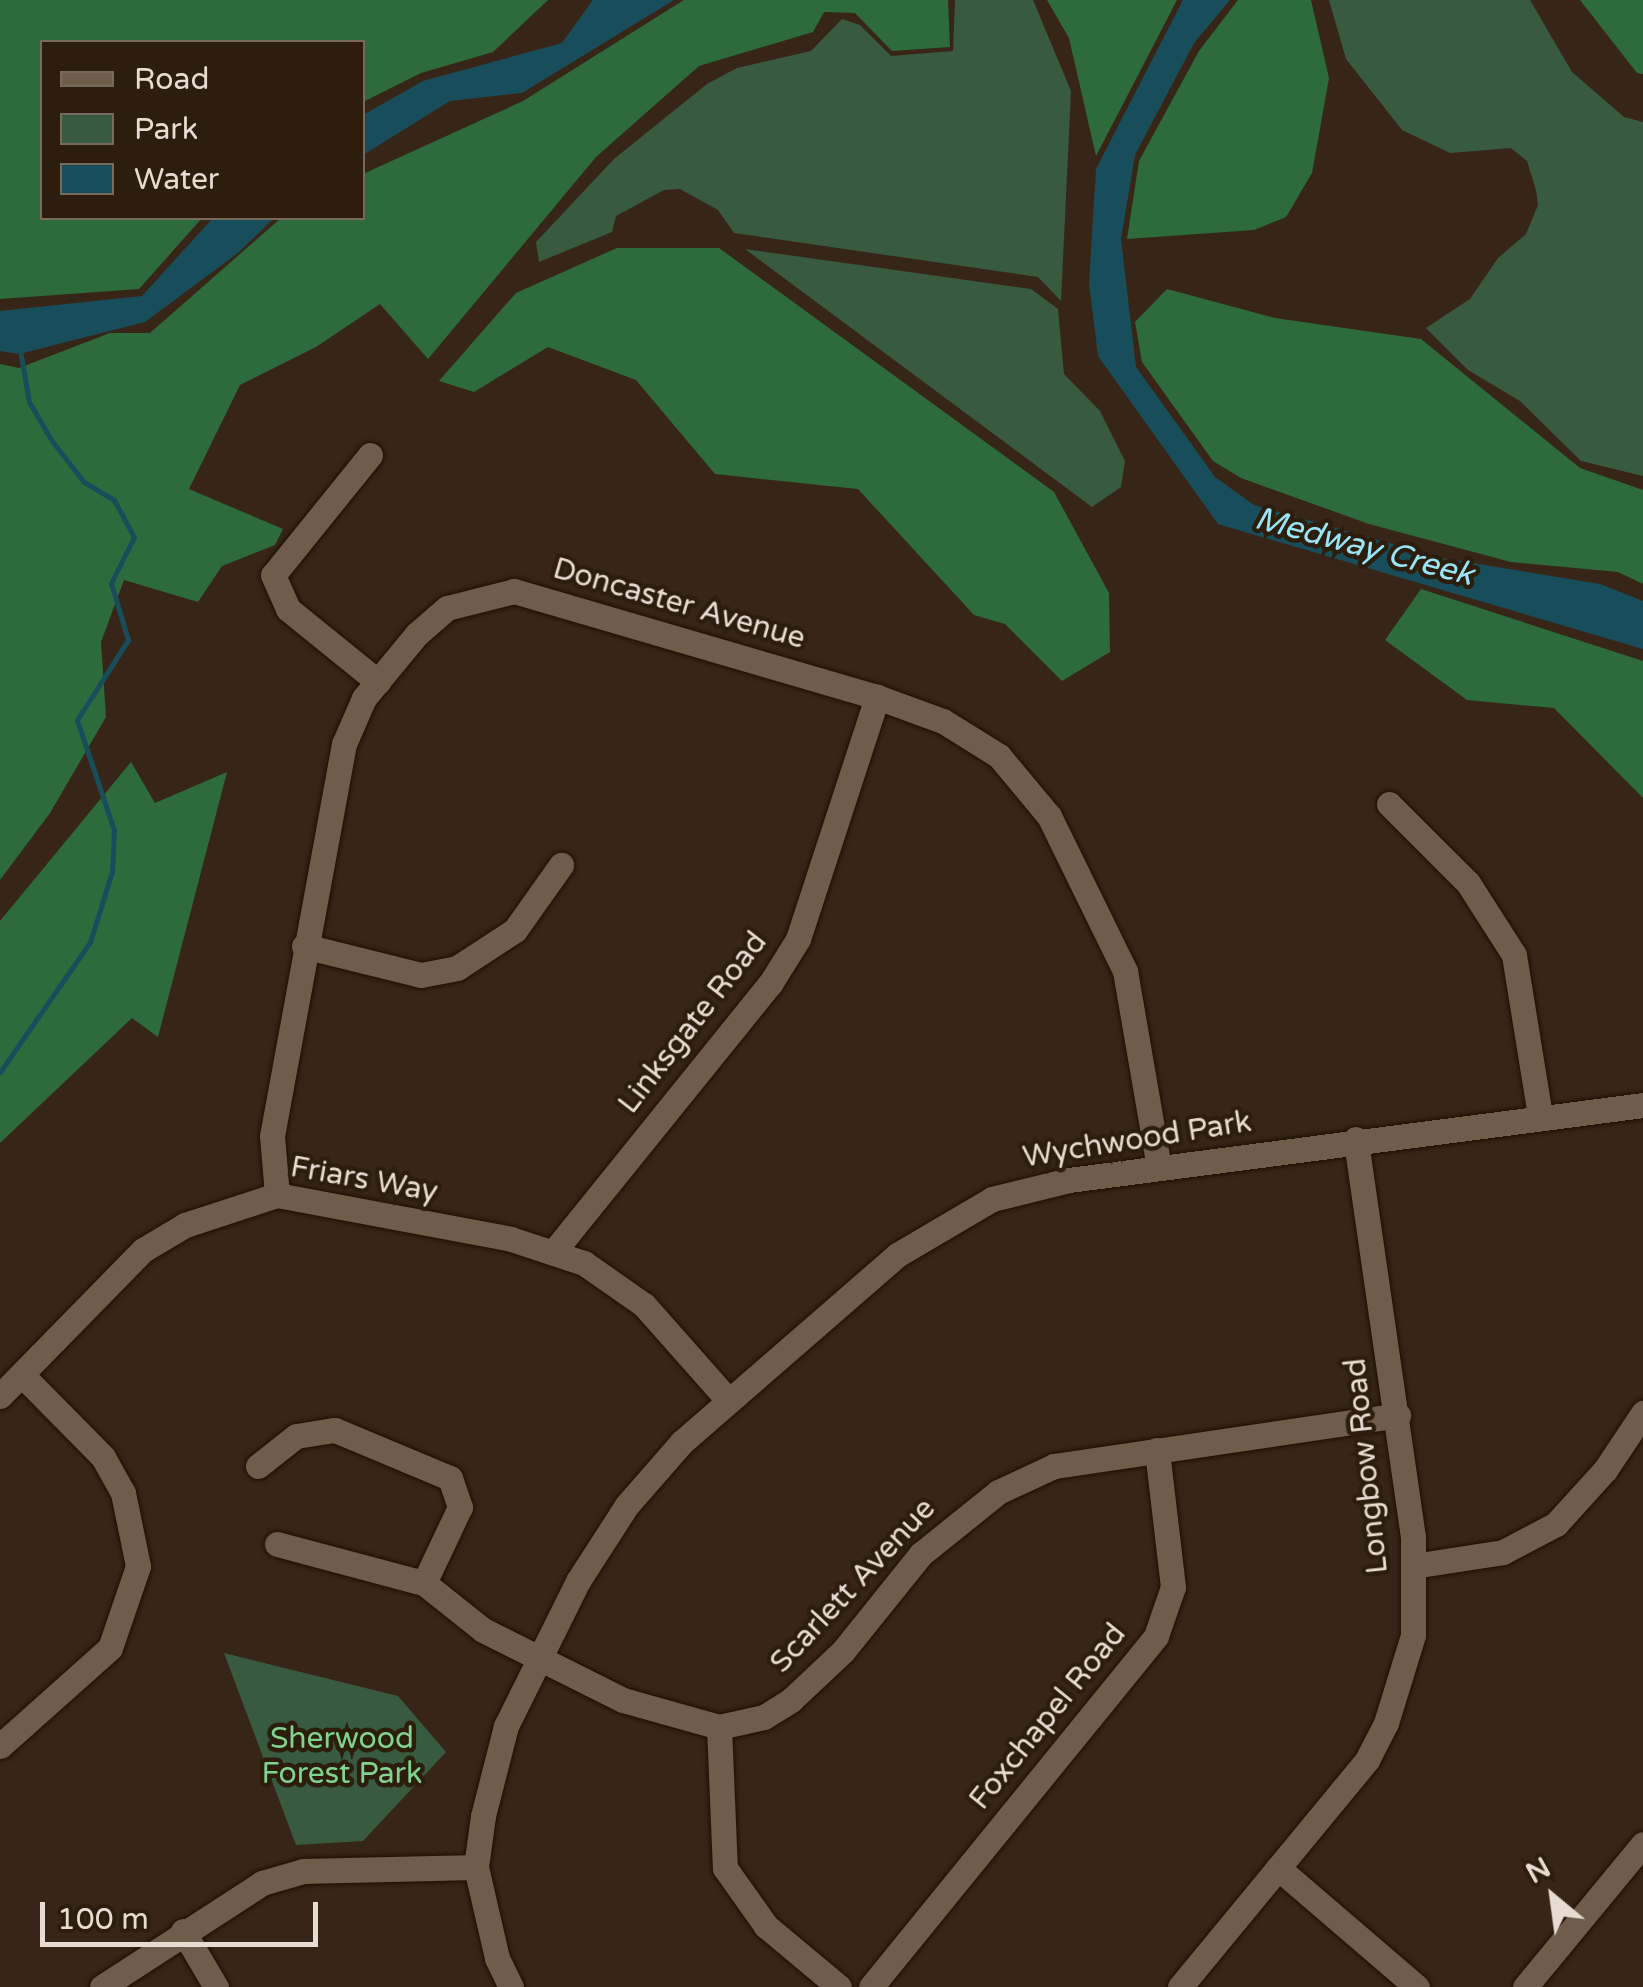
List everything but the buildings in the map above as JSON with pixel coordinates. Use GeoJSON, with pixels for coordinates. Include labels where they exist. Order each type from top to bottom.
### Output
{"type":"FeatureCollection","features":[{"type":"Feature","properties":{"kind":"street"},"geometry":{"type":"LineString","coordinates":[[370,455],[273,575],[288,609],[378,682]]}},
{"type":"Feature","properties":{"kind":"street","name":"Doncaster Avenue"},"geometry":{"type":"LineString","coordinates":[[277,1196],[272,1136],[340,760],[378,682],[446,608],[514,590],[877,697],[974,737],[999,756],[1049,816],[1124,971],[1158,1168]]}},
{"type":"Feature","properties":{"kind":"street","name":"Linksgate Road"},"geometry":{"type":"LineString","coordinates":[[555,1250],[770,984],[798,939],[877,697]]}},
{"type":"Feature","properties":{"kind":"street"},"geometry":{"type":"LineString","coordinates":[[1389,804],[1468,883],[1514,955],[1540,1115]]}},
{"type":"Feature","properties":{"kind":"street"},"geometry":{"type":"LineString","coordinates":[[304,946],[421,975],[457,968],[515,930],[561,865]]}},
{"type":"Feature","properties":{"kind":"street","name":"Wychwood Park"},"geometry":{"type":"LineString","coordinates":[[511,1987],[498,1958],[476,1867],[506,1726],[540,1656],[626,1505],[729,1401],[897,1255],[992,1199],[1050,1184],[1540,1115],[1643,1105]]}},
{"type":"Feature","properties":{"kind":"street","name":"Longbow Road"},"geometry":{"type":"LineString","coordinates":[[1180,1987],[1366,1760],[1386,1723],[1412,1635],[1413,1566],[1398,1415],[1356,1140]]}},
{"type":"Feature","properties":{"kind":"street","name":"Friars Way"},"geometry":{"type":"LineString","coordinates":[[0,1396],[143,1250],[184,1225],[277,1196],[555,1250],[644,1305],[729,1401]]}},
{"type":"Feature","properties":{"kind":"street"},"geometry":{"type":"LineString","coordinates":[[0,1746],[110,1648],[138,1566],[123,1493],[103,1457],[22,1375]]}},
{"type":"Feature","properties":{"kind":"street"},"geometry":{"type":"LineString","coordinates":[[1413,1566],[1502,1552],[1556,1524],[1605,1470],[1643,1413]]}},
{"type":"Feature","properties":{"kind":"street","name":"Scarlett Avenue"},"geometry":{"type":"LineString","coordinates":[[720,1727],[764,1717],[791,1700],[842,1651],[921,1554],[998,1492],[1054,1466],[1398,1415]]}},
{"type":"Feature","properties":{"kind":"street"},"geometry":{"type":"LineString","coordinates":[[258,1466],[296,1436],[336,1430],[450,1478],[460,1507],[424,1583]]}},
{"type":"Feature","properties":{"kind":"street","name":"Foxchapel Road"},"geometry":{"type":"LineString","coordinates":[[871,1987],[1156,1636],[1172,1587],[1156,1450]]}},
{"type":"Feature","properties":{"kind":"street"},"geometry":{"type":"LineString","coordinates":[[277,1544],[424,1583],[483,1630],[623,1700],[720,1727],[726,1868],[766,1926],[839,1987]]}},
{"type":"Feature","properties":{"kind":"street"},"geometry":{"type":"LineString","coordinates":[[1525,1987],[1643,1844]]}},
{"type":"Feature","properties":{"kind":"street"},"geometry":{"type":"LineString","coordinates":[[102,1987],[183,1931],[262,1884],[304,1870],[476,1867]]}},
{"type":"Feature","properties":{"kind":"street"},"geometry":{"type":"LineString","coordinates":[[1278,1868],[1417,1987]]}},
{"type":"Feature","properties":{"kind":"street"},"geometry":{"type":"LineString","coordinates":[[183,1931],[216,1987]]}},
{"type":"Feature","properties":{"kind":"green space"},"geometry":{"type":"Polygon","coordinates":[[[0,0],[548,0],[493,52],[421,73],[365,101],[365,40],[40,40],[40,220],[200,220],[139,289],[0,299],[0,0]]]}},
{"type":"Feature","properties":{"kind":"green space"},"geometry":{"type":"Polygon","coordinates":[[[684,0],[948,0],[950,47],[892,51],[855,13],[824,12],[813,32],[699,66],[596,157],[428,359],[380,304],[316,347],[240,385],[189,489],[283,529],[275,545],[222,566],[198,602],[124,580],[101,642],[106,717],[50,813],[0,880],[0,364],[19,368],[110,333],[150,333],[279,220],[365,220],[365,173],[523,101],[684,0]]]}},
{"type":"Feature","properties":{"kind":"green space"},"geometry":{"type":"Polygon","coordinates":[[[955,0],[1033,0],[1071,91],[1061,301],[1038,277],[734,233],[718,210],[680,189],[664,190],[616,216],[612,232],[539,262],[536,242],[614,159],[707,84],[737,68],[811,51],[842,19],[860,25],[891,56],[953,51],[955,0]]]}},
{"type":"Feature","properties":{"kind":"green space"},"geometry":{"type":"Polygon","coordinates":[[[1047,0],[1177,0],[1096,156],[1069,38],[1047,0]]]}},
{"type":"Feature","properties":{"kind":"green space"},"geometry":{"type":"Polygon","coordinates":[[[1238,0],[1311,0],[1329,78],[1312,173],[1286,217],[1254,230],[1127,239],[1139,161],[1199,51],[1238,0]]]}},
{"type":"Feature","properties":{"kind":"green space"},"geometry":{"type":"Polygon","coordinates":[[[1329,0],[1530,0],[1572,72],[1624,117],[1643,122],[1643,476],[1581,461],[1520,401],[1468,370],[1426,328],[1470,299],[1498,258],[1526,234],[1538,205],[1536,190],[1527,161],[1511,148],[1450,153],[1402,130],[1346,59],[1329,0]]]}},
{"type":"Feature","properties":{"kind":"green space"},"geometry":{"type":"Polygon","coordinates":[[[1580,0],[1643,0],[1643,74],[1637,73],[1580,0]]]}},
{"type":"Feature","properties":{"kind":"green space"},"geometry":{"type":"Polygon","coordinates":[[[617,248],[719,248],[1054,492],[1109,593],[1110,652],[1062,681],[1005,624],[974,615],[858,489],[715,474],[636,380],[548,347],[474,392],[439,381],[516,293],[617,248]]]}},
{"type":"Feature","properties":{"kind":"green space"},"geometry":{"type":"Polygon","coordinates":[[[745,249],[1031,289],[1058,309],[1064,374],[1100,411],[1125,461],[1121,487],[1092,507],[745,249]]]}},
{"type":"Feature","properties":{"kind":"green space"},"geometry":{"type":"Polygon","coordinates":[[[1167,289],[1275,318],[1421,339],[1580,468],[1643,490],[1643,584],[1618,572],[1511,562],[1369,524],[1241,478],[1213,461],[1142,362],[1135,322],[1167,289]]]}},
{"type":"Feature","properties":{"kind":"green space"},"geometry":{"type":"Polygon","coordinates":[[[1421,589],[1643,661],[1643,798],[1554,708],[1467,700],[1385,640],[1421,589]]]}},
{"type":"Feature","properties":{"kind":"green space"},"geometry":{"type":"Polygon","coordinates":[[[131,762],[155,803],[227,772],[158,1037],[132,1018],[0,1143],[0,921],[131,762]]]}},
{"type":"Feature","properties":{"kind":"green space","name":"Sherwood Forest Park"},"geometry":{"type":"Polygon","coordinates":[[[224,1653],[398,1696],[446,1752],[363,1841],[296,1845],[224,1653]]]}},
{"type":"Feature","properties":{"kind":"water"},"geometry":{"type":"Polygon","coordinates":[[[593,0],[674,0],[522,93],[450,101],[365,154],[365,114],[423,81],[562,43],[593,0]]]}},
{"type":"Feature","properties":{"kind":"water","name":"Medway Creek"},"geometry":{"type":"Polygon","coordinates":[[[1183,0],[1230,0],[1194,43],[1135,155],[1121,239],[1136,367],[1215,477],[1254,505],[1442,558],[1600,584],[1643,601],[1643,649],[1218,524],[1098,356],[1089,283],[1096,169],[1183,0]]]}},
{"type":"Feature","properties":{"kind":"water"},"geometry":{"type":"Polygon","coordinates":[[[211,220],[272,220],[238,253],[145,322],[19,354],[0,351],[0,311],[142,296],[211,220]]]}},
{"type":"Feature","properties":{"kind":"waterway"},"geometry":{"type":"LineString","coordinates":[[0,1072],[90,942],[112,872],[114,830],[77,720],[128,640],[111,583],[134,537],[114,500],[84,482],[52,441],[29,402],[20,350]]}}]}
